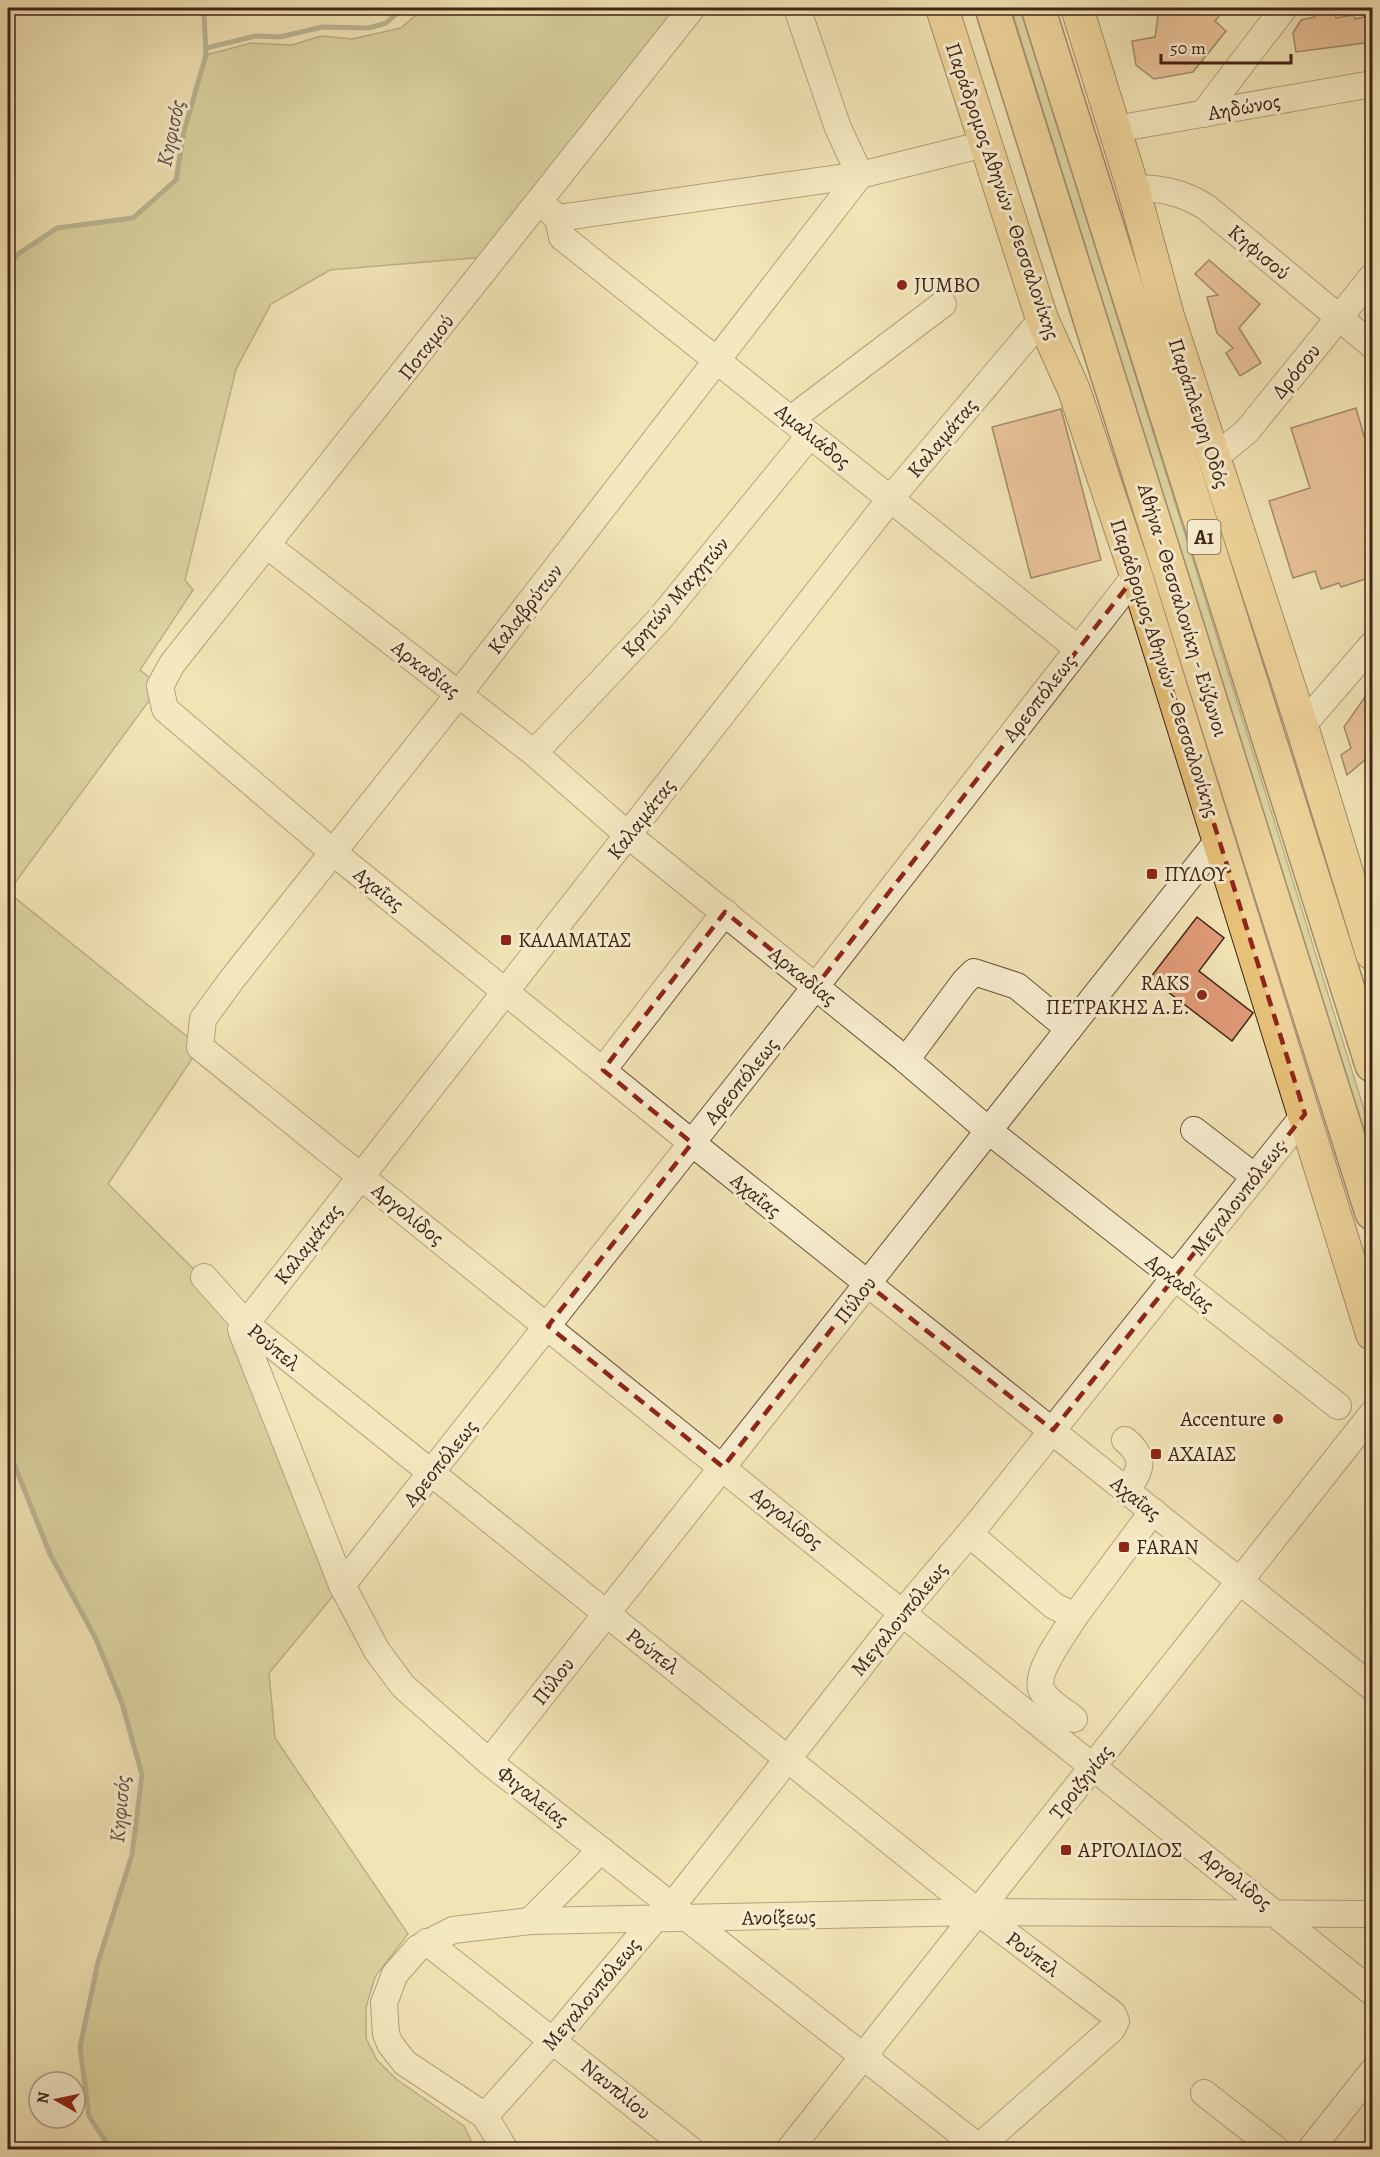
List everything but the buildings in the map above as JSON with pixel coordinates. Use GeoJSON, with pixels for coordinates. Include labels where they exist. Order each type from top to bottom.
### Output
{"type":"FeatureCollection","features":[{"type":"Feature","properties":{"kind":"highway","name":"Αθήνα - Θεσσαλονίκη - Εύζωνοι"},"geometry":{"type":"LineString","coordinates":[[992,8],[1372,1213]]}},
{"type":"Feature","properties":{"kind":"highway","name":"Αθήνα - Θεσσαλονίκη - Εύζωνοι"},"geometry":{"type":"LineString","coordinates":[[1038,8],[1372,1065]]}},
{"type":"Feature","properties":{"kind":"main road","name":"Παράδρομος Αθηνών - Θεσσαλονίκης"},"geometry":{"type":"LineString","coordinates":[[942,8],[1042,319],[1074,390],[1136,575],[1220,838],[1372,1334]]}},
{"type":"Feature","properties":{"kind":"main road","name":"Παράπλευρη Οδός"},"geometry":{"type":"LineString","coordinates":[[1077,8],[1116,129],[1168,316],[1214,459],[1302,726],[1361,890],[1372,954]]}},
{"type":"Feature","properties":{"kind":"street","name":"Ποταμού"},"geometry":{"type":"LineString","coordinates":[[160,686],[172,664],[268,546],[549,210],[692,8]]}},
{"type":"Feature","properties":{"kind":"street"},"geometry":{"type":"LineString","coordinates":[[797,8],[838,128],[860,175]]}},
{"type":"Feature","properties":{"kind":"street"},"geometry":{"type":"LineString","coordinates":[[1203,114],[1284,8]]}},
{"type":"Feature","properties":{"kind":"street","name":"Αηδώνος"},"geometry":{"type":"LineString","coordinates":[[1116,129],[1372,84]]}},
{"type":"Feature","properties":{"kind":"street"},"geometry":{"type":"LineString","coordinates":[[549,210],[860,175],[985,144]]}},
{"type":"Feature","properties":{"kind":"street","name":"Καλαβρύτων"},"geometry":{"type":"LineString","coordinates":[[200,1047],[203,1019],[458,695],[860,175]]}},
{"type":"Feature","properties":{"kind":"street","name":"Κηφισού"},"geometry":{"type":"LineString","coordinates":[[1133,188],[1163,189],[1190,197],[1372,345]]}},
{"type":"Feature","properties":{"kind":"street","name":"Αμαλιάδος"},"geometry":{"type":"LineString","coordinates":[[549,210],[562,237],[1077,648]]}},
{"type":"Feature","properties":{"kind":"street","name":"Δρόσου"},"geometry":{"type":"LineString","coordinates":[[1214,459],[1247,431],[1372,277]]}},
{"type":"Feature","properties":{"kind":"street","name":"Κρητών Μαχητών"},"geometry":{"type":"LineString","coordinates":[[534,753],[659,620],[800,427],[943,304]]}},
{"type":"Feature","properties":{"kind":"street","name":"Καλαμάτας"},"geometry":{"type":"LineString","coordinates":[[246,1324],[891,498],[1042,319]]}},
{"type":"Feature","properties":{"kind":"street","name":"Αρκαδίας"},"geometry":{"type":"LineString","coordinates":[[268,546],[534,753],[628,835],[816,986],[989,1131],[1338,1406]]}},
{"type":"Feature","properties":{"kind":"street","name":"Αρεοπόλεως"},"geometry":{"type":"LineString","coordinates":[[342,1584],[816,986],[1136,575]]}},
{"type":"Feature","properties":{"kind":"street"},"geometry":{"type":"LineString","coordinates":[[1302,726],[1372,645]]}},
{"type":"Feature","properties":{"kind":"street","name":"Αχαΐας"},"geometry":{"type":"LineString","coordinates":[[160,686],[165,709],[334,853],[508,991],[867,1284],[1053,1430],[1372,1687]]}},
{"type":"Feature","properties":{"kind":"street","name":"Πύλου"},"geometry":{"type":"LineString","coordinates":[[489,1762],[1220,838]]}},
{"type":"Feature","properties":{"kind":"street"},"geometry":{"type":"LineString","coordinates":[[603,1070],[725,912]]}},
{"type":"Feature","properties":{"kind":"street"},"geometry":{"type":"LineString","coordinates":[[906,1060],[974,972],[1017,986],[1069,1029]]}},
{"type":"Feature","properties":{"kind":"street","name":"Αργολίδος"},"geometry":{"type":"LineString","coordinates":[[200,1047],[1094,1765],[1372,1992]]}},
{"type":"Feature","properties":{"kind":"street","name":"Μεγαλουπόλεως"},"geometry":{"type":"LineString","coordinates":[[485,2116],[554,2039],[672,1915],[903,1612],[1053,1430],[1305,1114]]}},
{"type":"Feature","properties":{"kind":"street"},"geometry":{"type":"LineString","coordinates":[[1194,1130],[1255,1177]]}},
{"type":"Feature","properties":{"kind":"street","name":"Ρούπελ"},"geometry":{"type":"LineString","coordinates":[[204,1277],[246,1324],[431,1474],[978,1912],[1113,2014],[1116,2021],[1112,2029],[980,2148]]}},
{"type":"Feature","properties":{"kind":"street","name":"Φιγαλείας"},"geometry":{"type":"LineString","coordinates":[[246,1324],[241,1330],[342,1584],[388,1669],[403,1686],[489,1762],[601,1850],[672,1915],[980,2148]]}},
{"type":"Feature","properties":{"kind":"street","name":"Τροιζηνίας"},"geometry":{"type":"LineString","coordinates":[[789,2150],[1372,1414]]}},
{"type":"Feature","properties":{"kind":"street"},"geometry":{"type":"LineString","coordinates":[[1125,1440],[1139,1455],[1141,1462],[1138,1475],[1126,1490]]}},
{"type":"Feature","properties":{"kind":"street"},"geometry":{"type":"LineString","coordinates":[[1074,1719],[1049,1700],[1041,1689],[1041,1672],[1075,1616],[1153,1511]]}},
{"type":"Feature","properties":{"kind":"street"},"geometry":{"type":"LineString","coordinates":[[979,1542],[1054,1606],[1075,1616]]}},
{"type":"Feature","properties":{"kind":"street"},"geometry":{"type":"LineString","coordinates":[[530,1921],[601,1850]]}},
{"type":"Feature","properties":{"kind":"street","name":"Ανοίξεως"},"geometry":{"type":"LineString","coordinates":[[485,2116],[405,2063],[390,2044],[386,2034],[384,2002],[388,1988],[401,1964],[427,1942],[453,1930],[530,1921],[672,1915],[978,1912],[1372,1914]]}},
{"type":"Feature","properties":{"kind":"street","name":"Ναυπλίου"},"geometry":{"type":"LineString","coordinates":[[427,1942],[554,2039],[691,2150]]}},
{"type":"Feature","properties":{"kind":"street"},"geometry":{"type":"LineString","coordinates":[[1310,2150],[1372,2072]]}},
{"type":"Feature","properties":{"kind":"street"},"geometry":{"type":"LineString","coordinates":[[1204,2093],[1277,2150]]}},
{"type":"Feature","properties":{"kind":"street"},"geometry":{"type":"LineString","coordinates":[[485,2116],[505,2150]]}},
{"type":"Feature","properties":{"kind":"highlighted area"},"geometry":{"type":"Polygon","coordinates":[[[1136,575],[1305,1114],[1053,1430],[867,1284],[723,1467],[548,1326],[692,1143],[603,1070],[725,912],[816,986],[1136,575]]]}},
{"type":"Feature","properties":{"kind":"green space"},"geometry":{"type":"Polygon","coordinates":[[[424,8],[692,8],[498,256],[330,270],[271,304],[236,369],[185,580],[193,590],[140,670],[160,686],[8,892],[8,267],[18,254],[57,228],[133,218],[176,180],[184,131],[206,55],[251,43],[292,45],[321,36],[352,39],[401,28],[424,8]]]}},
{"type":"Feature","properties":{"kind":"green space"},"geometry":{"type":"Polygon","coordinates":[[[1011,8],[1021,8],[1372,1135],[1372,1165],[1011,8]]]}},
{"type":"Feature","properties":{"kind":"green space"},"geometry":{"type":"Polygon","coordinates":[[[8,892],[200,1047],[108,1184],[247,1322],[338,1590],[269,1673],[275,1738],[408,1934],[375,1977],[366,2007],[366,2038],[377,2060],[396,2079],[464,2126],[475,2149],[111,2149],[89,2116],[87,2070],[83,2070],[80,2047],[98,1962],[132,1855],[142,1775],[122,1703],[96,1639],[50,1554],[8,1449],[8,892]]]}},
{"type":"Feature","properties":{"kind":"waterway","name":"Κηφισός"},"geometry":{"type":"LineString","coordinates":[[8,267],[18,254],[57,228],[133,218],[176,180],[184,131],[206,55],[204,13],[197,8]]}},
{"type":"Feature","properties":{"kind":"waterway"},"geometry":{"type":"LineString","coordinates":[[206,48],[256,36],[280,37],[322,27],[369,28],[386,23],[403,8]]}},
{"type":"Feature","properties":{"kind":"waterway","name":"Κηφισός"},"geometry":{"type":"LineString","coordinates":[[8,1449],[50,1554],[96,1639],[122,1703],[142,1775],[132,1855],[98,1962],[80,2047],[89,2116],[111,2150]]}},
{"type":"Feature","properties":{"kind":"place","name":"JUMBO"},"geometry":{"type":"Point","coordinates":[902,285]}},
{"type":"Feature","properties":{"kind":"place","name":"ΠΥΛΟΥ"},"geometry":{"type":"Point","coordinates":[1152,874]}},
{"type":"Feature","properties":{"kind":"place","name":"ΚΑΛΑΜΑΤΑΣ"},"geometry":{"type":"Point","coordinates":[506,940]}},
{"type":"Feature","properties":{"kind":"place","name":"RAKS ΠΕΤΡΑΚΗΣ Α.Ε."},"geometry":{"type":"Point","coordinates":[1202,995]}},
{"type":"Feature","properties":{"kind":"place","name":"Accenture"},"geometry":{"type":"Point","coordinates":[1278,1419]}},
{"type":"Feature","properties":{"kind":"place","name":"AXAΙΑΣ"},"geometry":{"type":"Point","coordinates":[1156,1454]}},
{"type":"Feature","properties":{"kind":"place","name":"FARAN"},"geometry":{"type":"Point","coordinates":[1124,1547]}},
{"type":"Feature","properties":{"kind":"place","name":"ΑΡΓΟΛΙΔΟΣ"},"geometry":{"type":"Point","coordinates":[1066,1850]}}]}
